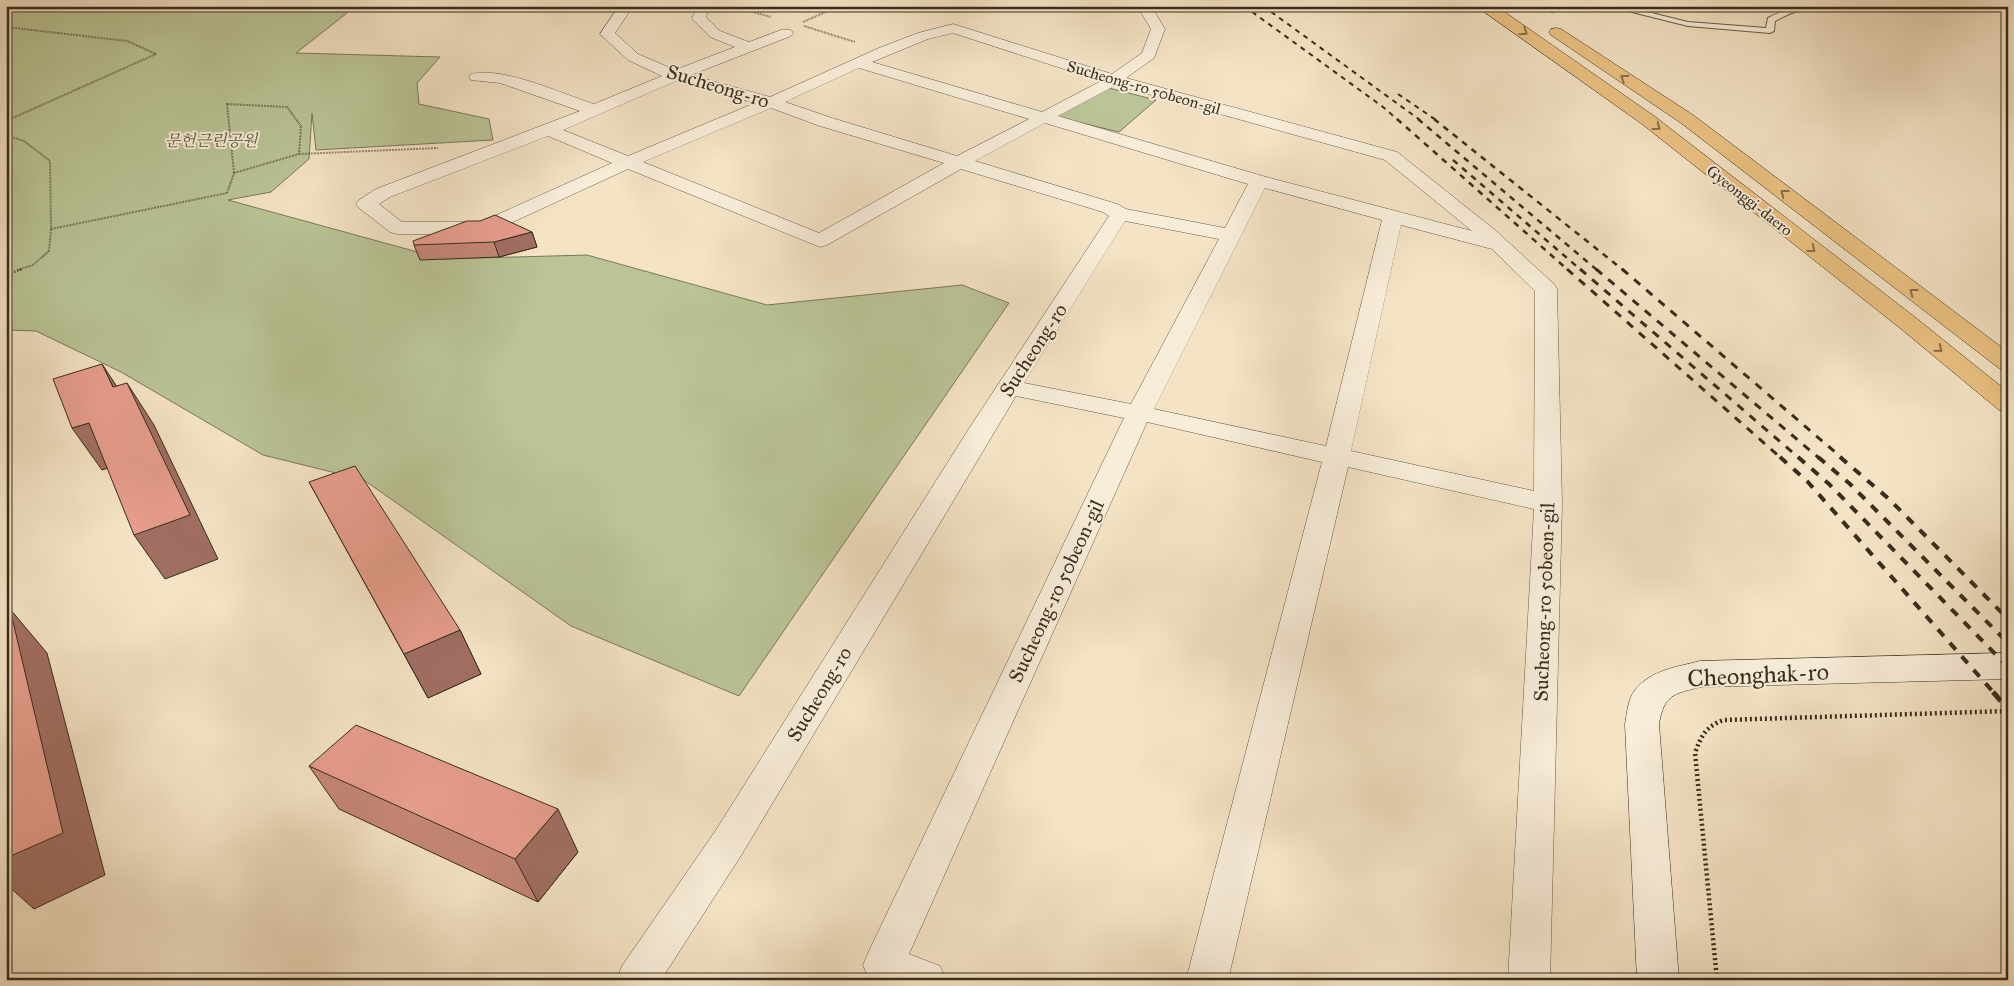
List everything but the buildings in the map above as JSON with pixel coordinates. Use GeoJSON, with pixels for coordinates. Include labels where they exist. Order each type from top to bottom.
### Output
{"type":"FeatureCollection","features":[{"type":"Feature","properties":{"kind":"main road","name":"Gyeonggi-daero"},"geometry":{"type":"LineString","coordinates":[[1483,6],[1501,16],[1648,120],[1908,323],[2008,405]]}},
{"type":"Feature","properties":{"kind":"main road","name":"Gyeonggi-daero"},"geometry":{"type":"LineString","coordinates":[[1512,6],[1536,19],[1687,119],[2008,364]]}},
{"type":"Feature","properties":{"kind":"street","name":"Sucheong-ro"},"geometry":{"type":"LineString","coordinates":[[626,6],[607,34],[633,57],[676,76],[771,102],[826,122],[1110,208],[1120,214],[1009,387],[729,842],[637,980]]}},
{"type":"Feature","properties":{"kind":"street"},"geometry":{"type":"LineString","coordinates":[[548,130],[820,241],[1041,117],[1114,80],[1149,56],[1158,30],[1144,6]]}},
{"type":"Feature","properties":{"kind":"street"},"geometry":{"type":"LineString","coordinates":[[704,7],[699,18],[715,34],[747,47]]}},
{"type":"Feature","properties":{"kind":"street","name":"Sucheong-ro 50beon-gil"},"geometry":{"type":"LineString","coordinates":[[548,130],[383,193],[366,204],[397,228],[484,228],[629,162],[771,102],[884,51],[923,36],[953,28],[1114,80],[1391,156],[1499,245],[1546,289],[1548,504],[1530,980]]}},
{"type":"Feature","properties":{"kind":"street"},"geometry":{"type":"LineString","coordinates":[[548,130],[747,47],[786,33]]}},
{"type":"Feature","properties":{"kind":"street","name":"Sucheong-ro 50beon-gil"},"geometry":{"type":"LineString","coordinates":[[858,63],[1259,181],[1499,245]]}},
{"type":"Feature","properties":{"kind":"street"},"geometry":{"type":"LineString","coordinates":[[477,77],[502,78],[594,110]]}},
{"type":"Feature","properties":{"kind":"street","name":"Sucheong-ro 50beon-gil"},"geometry":{"type":"LineString","coordinates":[[925,980],[883,964],[1139,413],[1259,181]]}},
{"type":"Feature","properties":{"kind":"street"},"geometry":{"type":"LineString","coordinates":[[1120,214],[1230,235]]}},
{"type":"Feature","properties":{"kind":"street"},"geometry":{"type":"LineString","coordinates":[[1207,980],[1337,456],[1393,216]]}},
{"type":"Feature","properties":{"kind":"street"},"geometry":{"type":"LineString","coordinates":[[1009,387],[1139,413],[1548,504]]}},
{"type":"Feature","properties":{"kind":"street","name":"Cheonghak-ro"},"geometry":{"type":"LineString","coordinates":[[1658,980],[1642,724],[1647,699],[1666,683],[1700,674],[2008,666]]}},
{"type":"Feature","properties":{"kind":"lane"},"geometry":{"type":"LineString","coordinates":[[1612,6],[1688,24],[1770,31],[1771,20],[1786,12],[1809,6]]}},
{"type":"Feature","properties":{"kind":"lane"},"geometry":{"type":"LineString","coordinates":[[1820,6],[1850,6]]}},
{"type":"Feature","properties":{"kind":"path"},"geometry":{"type":"LineString","coordinates":[[731,6],[778,19]]}},
{"type":"Feature","properties":{"kind":"path"},"geometry":{"type":"LineString","coordinates":[[780,10],[809,6]]}},
{"type":"Feature","properties":{"kind":"path"},"geometry":{"type":"LineString","coordinates":[[830,6],[848,8],[874,6]]}},
{"type":"Feature","properties":{"kind":"path"},"geometry":{"type":"LineString","coordinates":[[838,7],[797,24],[884,51]]}},
{"type":"Feature","properties":{"kind":"path"},"geometry":{"type":"LineString","coordinates":[[6,27],[127,41],[156,54],[6,121]]}},
{"type":"Feature","properties":{"kind":"path"},"geometry":{"type":"LineString","coordinates":[[51,230],[227,193],[234,173],[227,104],[287,107],[301,126],[299,154]]}},
{"type":"Feature","properties":{"kind":"path"},"geometry":{"type":"LineString","coordinates":[[6,135],[24,141],[50,161],[51,230],[48,251],[33,265],[6,275]]}},
{"type":"Feature","properties":{"kind":"path"},"geometry":{"type":"LineString","coordinates":[[234,173],[299,154],[438,148]]}},
{"type":"Feature","properties":{"kind":"path"},"geometry":{"type":"LineString","coordinates":[[1717,980],[1695,753],[1700,735],[1711,724],[1724,720],[2008,711]]}},
{"type":"Feature","properties":{"kind":"green space","name":"문헌근린공원"},"geometry":{"type":"Polygon","coordinates":[[[6,6],[356,6],[296,53],[440,57],[417,83],[419,104],[489,119],[493,140],[316,150],[312,113],[309,159],[271,192],[228,200],[443,259],[587,255],[767,305],[962,285],[1009,303],[739,696],[571,626],[364,480],[263,455],[121,372],[36,331],[6,330],[6,6]]]}},
{"type":"Feature","properties":{"kind":"green space"},"geometry":{"type":"Polygon","coordinates":[[[1101,86],[1156,100],[1119,132],[1049,115],[1101,86]]]}},
{"type":"Feature","properties":{"kind":"railway"},"geometry":{"type":"LineString","coordinates":[[1244,6],[1383,107],[1398,120]]}},
{"type":"Feature","properties":{"kind":"railway"},"geometry":{"type":"LineString","coordinates":[[1263,6],[1420,120]]}},
{"type":"Feature","properties":{"kind":"railway"},"geometry":{"type":"LineString","coordinates":[[1398,94],[1436,120]]}},
{"type":"Feature","properties":{"kind":"railway"},"geometry":{"type":"LineString","coordinates":[[1397,119],[1568,270]]}},
{"type":"Feature","properties":{"kind":"railway"},"geometry":{"type":"LineString","coordinates":[[1418,119],[1597,270]]}},
{"type":"Feature","properties":{"kind":"railway"},"geometry":{"type":"LineString","coordinates":[[1434,119],[1623,270]]}},
{"type":"Feature","properties":{"kind":"railway"},"geometry":{"type":"LineString","coordinates":[[1453,160],[1581,270]]}},
{"type":"Feature","properties":{"kind":"railway"},"geometry":{"type":"LineString","coordinates":[[1567,269],[1781,458]]}},
{"type":"Feature","properties":{"kind":"railway"},"geometry":{"type":"LineString","coordinates":[[1580,269],[1799,458]]}},
{"type":"Feature","properties":{"kind":"railway"},"geometry":{"type":"LineString","coordinates":[[1596,269],[1819,458]]}},
{"type":"Feature","properties":{"kind":"railway"},"geometry":{"type":"LineString","coordinates":[[1622,269],[1842,458]]}},
{"type":"Feature","properties":{"kind":"railway"},"geometry":{"type":"LineString","coordinates":[[1780,457],[1807,481],[1994,693]]}},
{"type":"Feature","properties":{"kind":"railway"},"geometry":{"type":"LineString","coordinates":[[1798,457],[1829,484],[2008,667]]}},
{"type":"Feature","properties":{"kind":"railway"},"geometry":{"type":"LineString","coordinates":[[1818,457],[1850,484],[2008,643]]}},
{"type":"Feature","properties":{"kind":"railway"},"geometry":{"type":"LineString","coordinates":[[1840,457],[1889,499],[2008,619]]}},
{"type":"Feature","properties":{"kind":"railway"},"geometry":{"type":"LineString","coordinates":[[1993,692],[2008,709]]}}]}
